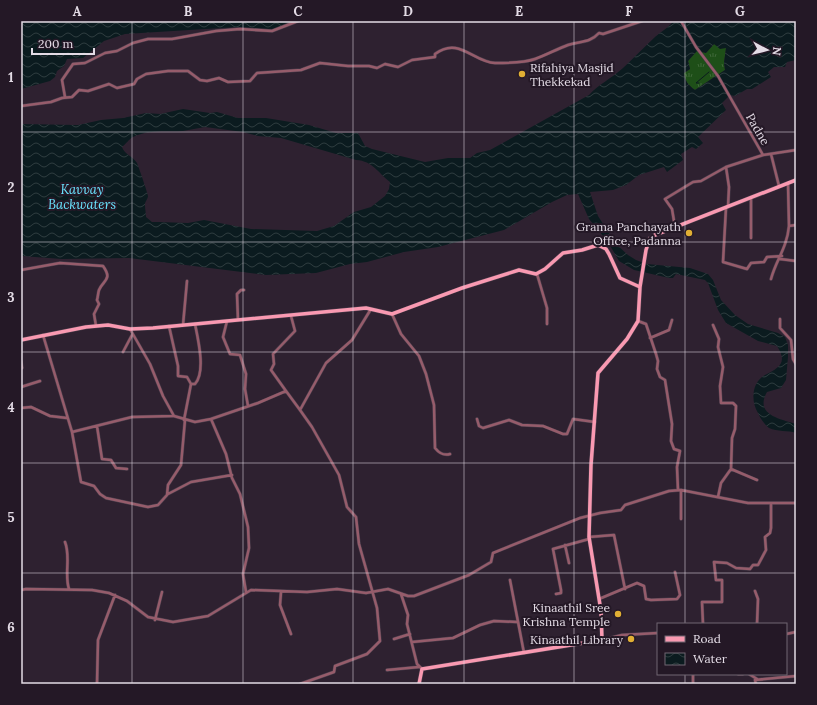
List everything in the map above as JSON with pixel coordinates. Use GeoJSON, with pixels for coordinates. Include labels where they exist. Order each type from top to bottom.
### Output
{"type":"FeatureCollection","features":[{"type":"Feature","properties":{"kind":"main road"},"geometry":{"type":"LineString","coordinates":[[419,684],[421,668],[525,654],[602,640],[599,599],[589,538],[594,422],[598,373],[607,360],[627,339],[638,321],[640,287],[648,241],[652,237],[796,180]]}},
{"type":"Feature","properties":{"kind":"main road"},"geometry":{"type":"LineString","coordinates":[[21,340],[108,325],[130,329],[372,309],[392,314],[462,288],[519,270],[537,274],[546,269],[563,253],[582,250],[598,245],[606,249],[620,278],[640,287]]}},
{"type":"Feature","properties":{"kind":"street"},"geometry":{"type":"LineString","coordinates":[[65,97],[62,80],[73,64],[85,63],[108,52],[117,51],[133,43],[148,39],[184,37],[216,31],[240,29],[272,31],[298,21]]}},
{"type":"Feature","properties":{"kind":"street"},"geometry":{"type":"LineString","coordinates":[[21,106],[51,102],[72,96],[79,90],[88,91],[109,84],[117,88],[134,84],[137,79],[146,74],[168,71],[188,71],[200,80],[207,81],[219,78],[228,82],[250,81],[257,73],[301,70],[320,63],[348,66],[369,66],[377,68],[385,64],[398,67],[412,60],[435,57],[435,54],[441,50],[450,47],[463,50],[493,63],[533,60],[569,44],[589,41],[599,33],[603,34],[642,21]]}},
{"type":"Feature","properties":{"kind":"street","name":"Padne"},"geometry":{"type":"LineString","coordinates":[[681,21],[696,47],[712,68],[763,155],[796,150]]}},
{"type":"Feature","properties":{"kind":"street"},"geometry":{"type":"LineString","coordinates":[[771,154],[779,186]]}},
{"type":"Feature","properties":{"kind":"street"},"geometry":{"type":"LineString","coordinates":[[676,228],[672,209],[665,199],[693,182],[701,181],[726,167],[763,155]]}},
{"type":"Feature","properties":{"kind":"street"},"geometry":{"type":"LineString","coordinates":[[726,167],[729,187],[724,262],[747,269],[750,263],[764,262],[767,257],[782,256]]}},
{"type":"Feature","properties":{"kind":"street"},"geometry":{"type":"LineString","coordinates":[[771,279],[776,264],[782,256],[789,226],[788,183]]}},
{"type":"Feature","properties":{"kind":"street"},"geometry":{"type":"LineString","coordinates":[[751,198],[752,238]]}},
{"type":"Feature","properties":{"kind":"street"},"geometry":{"type":"LineString","coordinates":[[789,226],[796,225]]}},
{"type":"Feature","properties":{"kind":"street"},"geometry":{"type":"LineString","coordinates":[[779,259],[796,261]]}},
{"type":"Feature","properties":{"kind":"street"},"geometry":{"type":"LineString","coordinates":[[21,270],[60,263],[103,266],[107,279],[97,298],[99,304],[94,314],[96,326]]}},
{"type":"Feature","properties":{"kind":"street"},"geometry":{"type":"LineString","coordinates":[[537,274],[546,302],[547,324]]}},
{"type":"Feature","properties":{"kind":"street"},"geometry":{"type":"LineString","coordinates":[[183,325],[187,281]]}},
{"type":"Feature","properties":{"kind":"street"},"geometry":{"type":"LineString","coordinates":[[238,320],[237,294],[241,290],[244,290]]}},
{"type":"Feature","properties":{"kind":"street"},"geometry":{"type":"LineString","coordinates":[[300,410],[326,363],[352,340],[372,309]]}},
{"type":"Feature","properties":{"kind":"street"},"geometry":{"type":"LineString","coordinates":[[392,314],[401,334],[419,356],[426,374],[434,405],[435,448],[440,453],[445,455],[450,454]]}},
{"type":"Feature","properties":{"kind":"street"},"geometry":{"type":"LineString","coordinates":[[291,316],[295,330],[274,354],[274,364],[271,370],[312,427],[339,475],[347,507],[356,517],[359,544],[373,592],[380,638],[379,643],[367,654],[335,666],[334,672],[300,684]]}},
{"type":"Feature","properties":{"kind":"street"},"geometry":{"type":"LineString","coordinates":[[780,319],[780,328],[791,340],[793,359],[796,364]]}},
{"type":"Feature","properties":{"kind":"street"},"geometry":{"type":"LineString","coordinates":[[227,320],[224,338],[230,354],[240,355],[246,374],[244,389],[248,406]]}},
{"type":"Feature","properties":{"kind":"street"},"geometry":{"type":"LineString","coordinates":[[650,338],[670,329],[672,320]]}},
{"type":"Feature","properties":{"kind":"street"},"geometry":{"type":"LineString","coordinates":[[638,321],[646,324],[658,361],[657,369],[660,377],[665,380],[672,424],[673,447],[680,451],[677,467],[680,490],[681,519]]}},
{"type":"Feature","properties":{"kind":"street"},"geometry":{"type":"LineString","coordinates":[[191,384],[197,382],[200,368],[199,342],[195,324]]}},
{"type":"Feature","properties":{"kind":"street"},"geometry":{"type":"LineString","coordinates":[[713,325],[719,340],[718,347],[723,367],[720,386],[721,403],[734,404],[736,406],[735,430],[732,438],[731,469],[721,483],[718,497]]}},
{"type":"Feature","properties":{"kind":"street"},"geometry":{"type":"LineString","coordinates":[[167,495],[168,485],[181,465],[184,420],[191,384],[187,377],[178,376],[178,366],[169,326]]}},
{"type":"Feature","properties":{"kind":"street"},"geometry":{"type":"LineString","coordinates":[[130,329],[148,360],[163,396],[174,416]]}},
{"type":"Feature","properties":{"kind":"street"},"geometry":{"type":"LineString","coordinates":[[123,352],[132,334]]}},
{"type":"Feature","properties":{"kind":"street"},"geometry":{"type":"LineString","coordinates":[[43,335],[72,432],[81,482],[94,486],[100,494],[106,498],[148,507],[158,505],[167,495],[191,482],[232,475]]}},
{"type":"Feature","properties":{"kind":"street"},"geometry":{"type":"LineString","coordinates":[[21,361],[22,368]]}},
{"type":"Feature","properties":{"kind":"street"},"geometry":{"type":"LineString","coordinates":[[21,387],[40,381]]}},
{"type":"Feature","properties":{"kind":"street"},"geometry":{"type":"LineString","coordinates":[[72,432],[132,417],[174,416],[184,420],[201,422],[286,391]]}},
{"type":"Feature","properties":{"kind":"street"},"geometry":{"type":"LineString","coordinates":[[21,408],[31,407],[50,416],[67,418]]}},
{"type":"Feature","properties":{"kind":"street"},"geometry":{"type":"LineString","coordinates":[[211,419],[226,454],[232,475],[240,494],[248,527],[248,548],[243,574],[246,592]]}},
{"type":"Feature","properties":{"kind":"street"},"geometry":{"type":"LineString","coordinates":[[477,419],[479,426],[483,428],[509,420],[522,424],[543,426],[563,434],[567,434],[573,419],[594,422]]}},
{"type":"Feature","properties":{"kind":"street"},"geometry":{"type":"LineString","coordinates":[[96,426],[102,459],[111,460],[116,468],[127,469]]}},
{"type":"Feature","properties":{"kind":"street"},"geometry":{"type":"LineString","coordinates":[[731,469],[758,480]]}},
{"type":"Feature","properties":{"kind":"street"},"geometry":{"type":"LineString","coordinates":[[21,590],[92,590],[115,595],[127,601],[148,617],[156,620],[172,622],[208,616],[251,590],[307,592],[337,589],[358,593],[388,589],[401,594],[414,596],[469,575],[488,565],[492,560],[493,553],[590,515],[621,510],[625,505],[630,503],[680,490],[748,503],[796,503]]}},
{"type":"Feature","properties":{"kind":"street"},"geometry":{"type":"LineString","coordinates":[[703,623],[702,602],[722,602],[722,580],[716,580],[714,562],[727,563],[736,568],[750,569],[753,565],[758,565],[766,550],[765,537],[770,533],[772,528],[771,504]]}},
{"type":"Feature","properties":{"kind":"street"},"geometry":{"type":"LineString","coordinates":[[556,594],[561,593],[561,590],[553,550],[589,538],[614,535],[625,589]]}},
{"type":"Feature","properties":{"kind":"street"},"geometry":{"type":"LineString","coordinates":[[65,542],[68,550],[66,578],[69,589]]}},
{"type":"Feature","properties":{"kind":"street"},"geometry":{"type":"LineString","coordinates":[[565,545],[569,563]]}},
{"type":"Feature","properties":{"kind":"street"},"geometry":{"type":"LineString","coordinates":[[599,599],[637,583],[644,586],[646,599],[677,599],[680,595],[675,572]]}},
{"type":"Feature","properties":{"kind":"street"},"geometry":{"type":"LineString","coordinates":[[510,580],[517,622],[525,654]]}},
{"type":"Feature","properties":{"kind":"street"},"geometry":{"type":"LineString","coordinates":[[755,591],[758,606],[757,623]]}},
{"type":"Feature","properties":{"kind":"street"},"geometry":{"type":"LineString","coordinates":[[156,620],[162,592]]}},
{"type":"Feature","properties":{"kind":"street"},"geometry":{"type":"LineString","coordinates":[[281,592],[280,605],[291,634]]}},
{"type":"Feature","properties":{"kind":"street"},"geometry":{"type":"LineString","coordinates":[[401,594],[408,615],[407,622],[417,664],[421,668]]}},
{"type":"Feature","properties":{"kind":"street"},"geometry":{"type":"LineString","coordinates":[[97,684],[97,645],[115,595]]}},
{"type":"Feature","properties":{"kind":"street"},"geometry":{"type":"LineString","coordinates":[[412,642],[453,638],[480,625],[494,621],[517,622]]}},
{"type":"Feature","properties":{"kind":"street"},"geometry":{"type":"LineString","coordinates":[[602,640],[622,635],[657,632]]}},
{"type":"Feature","properties":{"kind":"street"},"geometry":{"type":"LineString","coordinates":[[394,639],[410,634]]}},
{"type":"Feature","properties":{"kind":"street"},"geometry":{"type":"LineString","coordinates":[[387,670],[421,668]]}},
{"type":"Feature","properties":{"kind":"street"},"geometry":{"type":"LineString","coordinates":[[750,675],[756,679],[796,676]]}},
{"type":"Feature","properties":{"kind":"street"},"geometry":{"type":"LineString","coordinates":[[756,679],[756,684]]}},
{"type":"Feature","properties":{"kind":"green space"},"geometry":{"type":"Polygon","coordinates":[[[714,44],[726,48],[724,63],[725,70],[695,90],[687,83],[684,76],[684,73],[690,69],[688,61],[697,50],[706,53],[714,44]]]}},
{"type":"Feature","properties":{"kind":"water"},"geometry":{"type":"Polygon","coordinates":[[[21,21],[292,21],[273,29],[238,27],[125,34],[104,41],[83,58],[67,59],[64,66],[57,71],[55,77],[50,81],[21,89],[21,21]]]}},
{"type":"Feature","properties":{"kind":"water","name":"Kavvay Backwaters"},"geometry":{"type":"Polygon","coordinates":[[[673,21],[796,21],[796,60],[787,62],[785,67],[774,67],[768,72],[771,77],[752,89],[747,89],[735,96],[730,95],[722,103],[726,110],[698,137],[703,143],[696,149],[692,147],[681,154],[683,160],[667,172],[664,167],[639,175],[626,185],[613,190],[590,192],[598,216],[616,244],[628,255],[647,264],[690,268],[708,274],[713,280],[721,300],[735,315],[748,324],[778,333],[785,337],[788,345],[786,380],[781,388],[767,392],[764,400],[764,406],[771,415],[796,424],[796,433],[769,428],[760,417],[754,404],[753,398],[755,388],[760,378],[778,367],[782,361],[782,357],[777,346],[758,341],[726,323],[718,310],[708,283],[705,280],[676,274],[673,278],[669,278],[634,270],[619,261],[608,242],[589,219],[578,194],[567,195],[552,202],[504,230],[438,247],[404,252],[316,273],[266,275],[129,258],[62,259],[21,256],[21,124],[78,125],[146,113],[160,114],[183,109],[210,113],[217,112],[238,118],[266,118],[309,125],[336,133],[358,133],[365,146],[425,162],[448,158],[470,158],[477,153],[490,150],[589,95],[623,68],[673,21]],[[714,44],[706,53],[697,51],[688,61],[690,69],[684,73],[684,76],[687,83],[695,90],[725,70],[724,63],[726,48],[720,49],[714,44]],[[205,127],[183,131],[158,131],[139,134],[122,147],[125,152],[137,163],[148,196],[145,204],[146,217],[152,222],[188,223],[204,220],[251,229],[317,231],[334,226],[354,212],[371,207],[385,196],[389,189],[390,182],[371,165],[362,161],[281,138],[258,136],[243,132],[205,127]]]}},
{"type":"Feature","properties":{"kind":"waterway"},"geometry":{"type":"LineString","coordinates":[[699,83],[696,83],[709,72]]}},
{"type":"Feature","properties":{"kind":"place","name":"Rifahiya Masjid Thekkekad"},"geometry":{"type":"Point","coordinates":[522,74]}},
{"type":"Feature","properties":{"kind":"place","name":"Grama Panchayath Office, Padanna"},"geometry":{"type":"Point","coordinates":[689,233]}},
{"type":"Feature","properties":{"kind":"place","name":"Kinaathil Sree Krishna Temple"},"geometry":{"type":"Point","coordinates":[618,614]}},
{"type":"Feature","properties":{"kind":"place","name":"Kinaathil Library"},"geometry":{"type":"Point","coordinates":[631,639]}}]}
